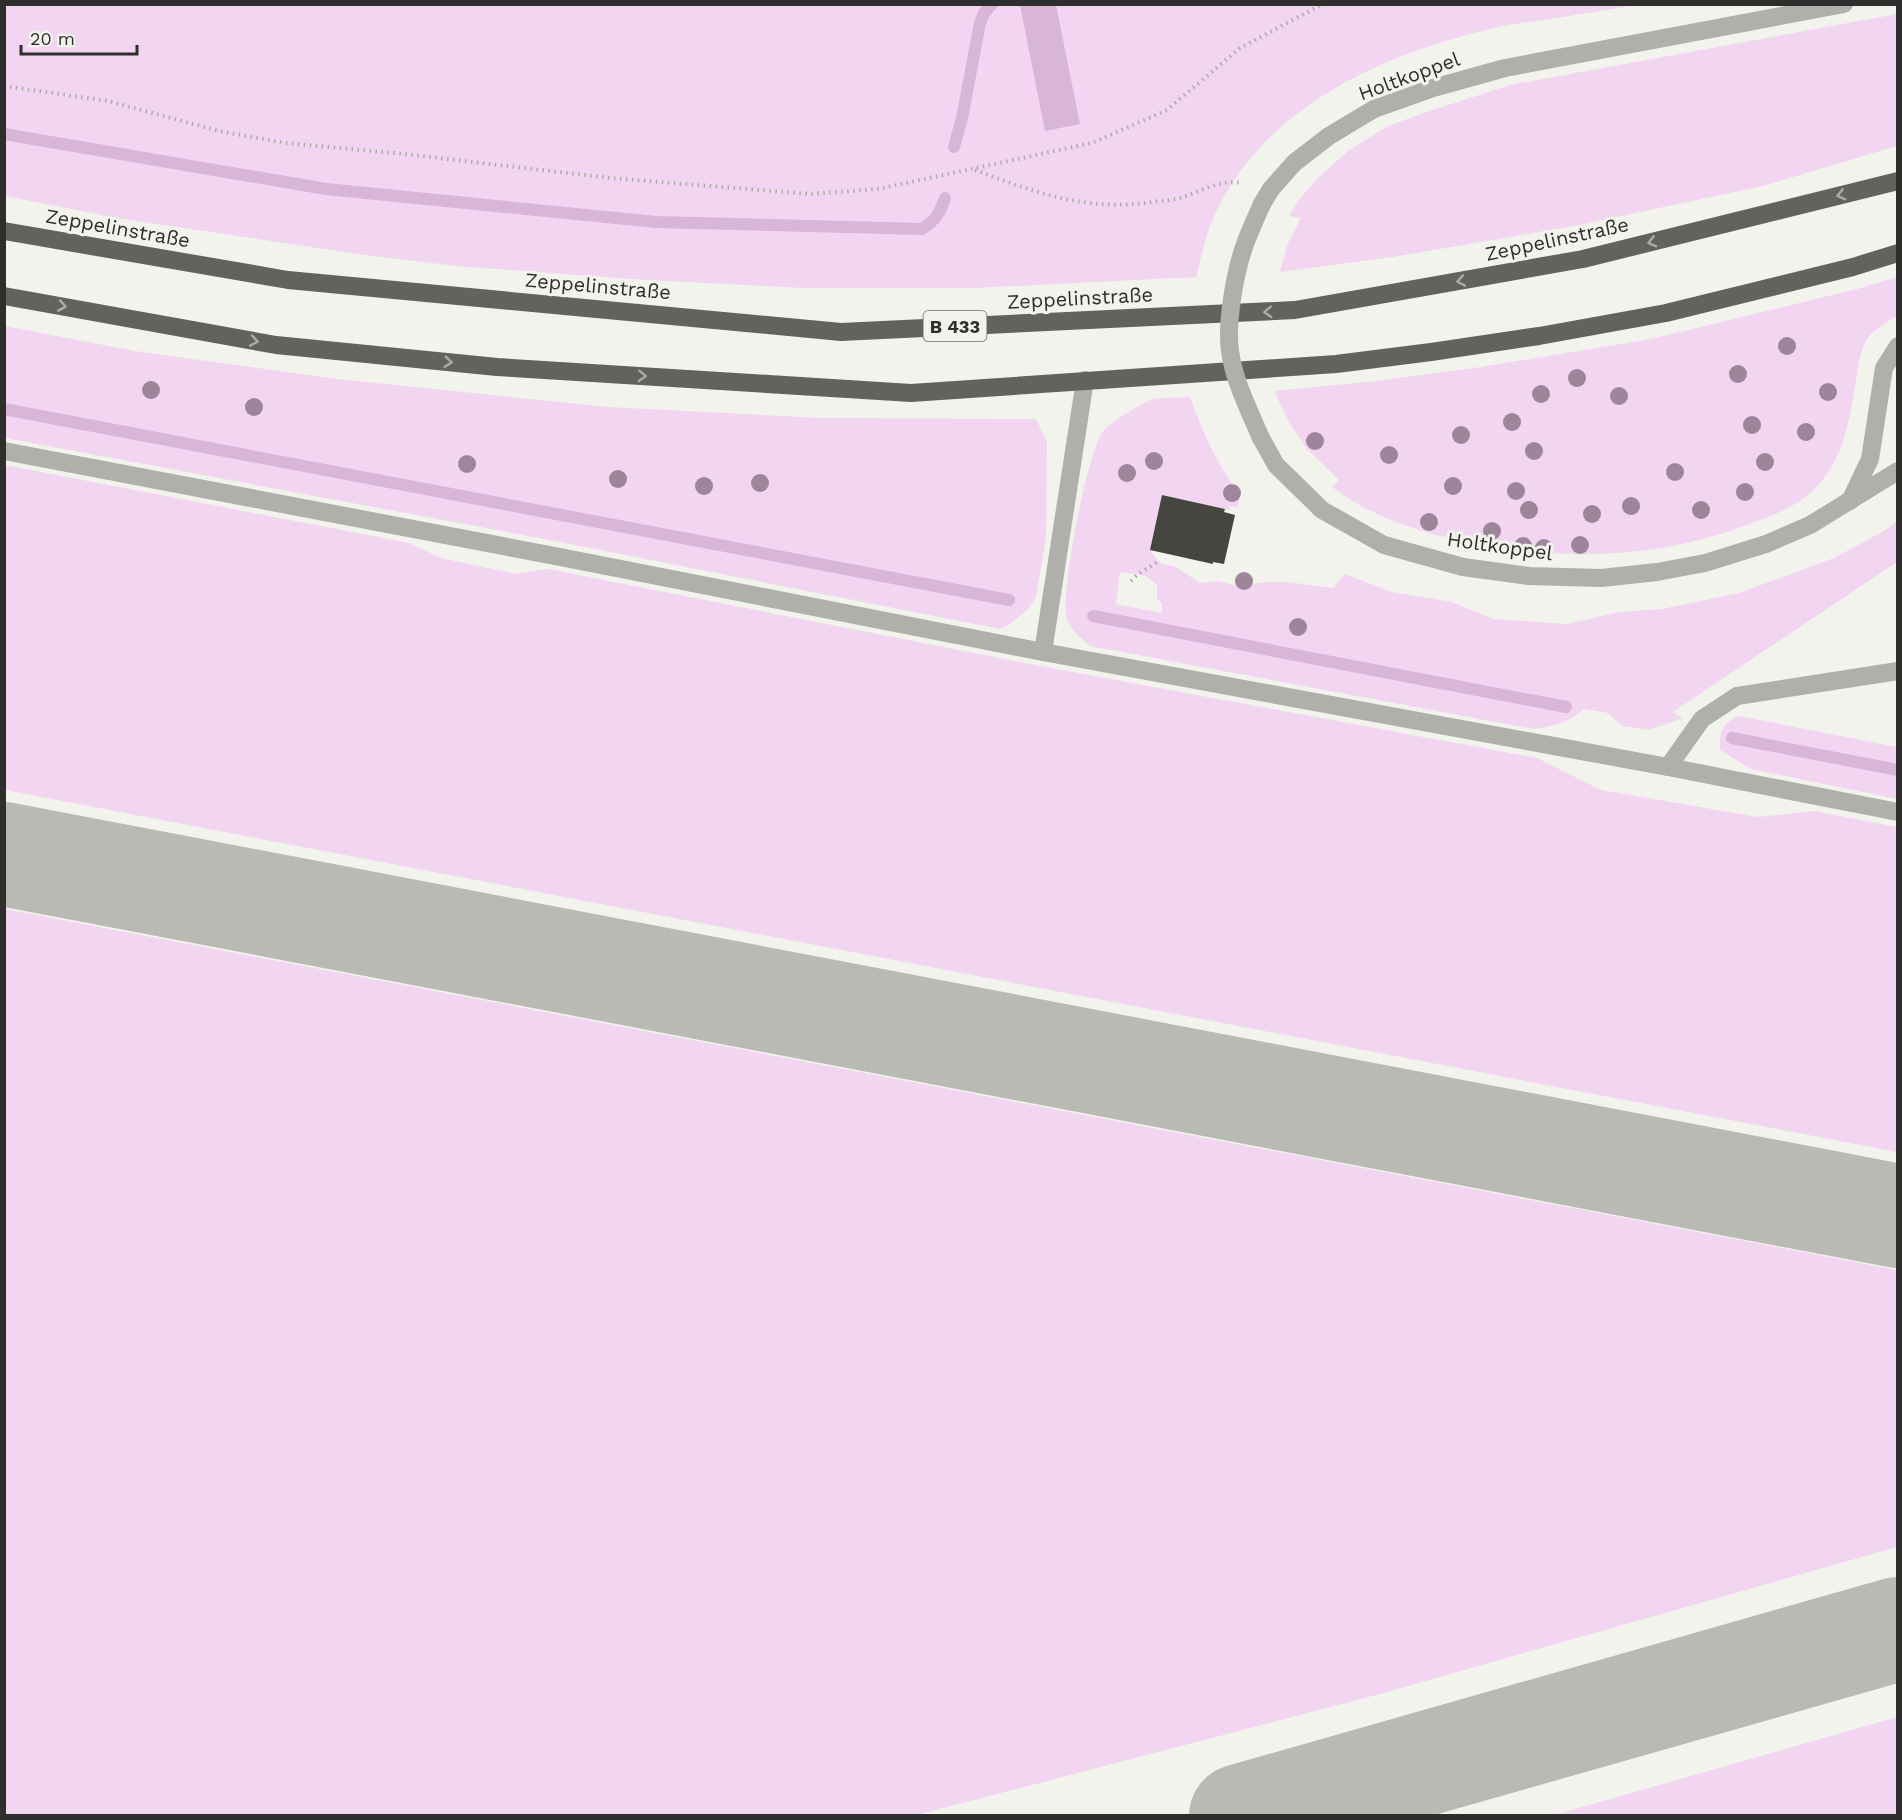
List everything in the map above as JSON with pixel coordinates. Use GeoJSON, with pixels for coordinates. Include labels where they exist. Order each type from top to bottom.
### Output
{"type":"FeatureCollection","features":[{"type":"Feature","properties":{"kind":"highway","name":"Zeppelinstraße"},"geometry":{"type":"LineString","coordinates":[[4,231],[288,280],[841,332],[1294,310],[1583,259],[1898,181]]}},
{"type":"Feature","properties":{"kind":"highway"},"geometry":{"type":"LineString","coordinates":[[4,296],[276,345],[497,368],[911,393],[1336,364],[1431,352],[1539,336],[1666,313],[1801,280],[1898,253]]}},
{"type":"Feature","properties":{"kind":"street","name":"Holtkoppel"},"geometry":{"type":"LineString","coordinates":[[1844,4],[1505,68],[1433,88],[1374,109],[1329,136],[1294,164],[1271,189],[1262,204],[1244,248],[1234,291],[1230,323],[1230,351],[1248,408],[1276,465],[1322,510],[1384,545],[1463,567],[1528,576],[1601,578],[1657,572],[1705,563],[1766,544],[1810,525],[1898,471]]}},
{"type":"Feature","properties":{"kind":"street"},"geometry":{"type":"LineString","coordinates":[[1849,502],[1870,459],[1884,368],[1898,346]]}},
{"type":"Feature","properties":{"kind":"street"},"geometry":{"type":"LineString","coordinates":[[1042,652],[1085,380]]}},
{"type":"Feature","properties":{"kind":"street"},"geometry":{"type":"LineString","coordinates":[[4,451],[1042,652],[1898,812]]}},
{"type":"Feature","properties":{"kind":"street"},"geometry":{"type":"LineString","coordinates":[[1668,768],[1702,719],[1737,696],[1898,671]]}},
{"type":"Feature","properties":{"kind":"path"},"geometry":{"type":"LineString","coordinates":[[4,86],[108,101],[219,131],[285,143],[622,179],[810,194],[878,189],[1092,143],[1167,110],[1240,48],[1323,4]]}},
{"type":"Feature","properties":{"kind":"path"},"geometry":{"type":"LineString","coordinates":[[974,170],[1055,197],[1111,204],[1140,204],[1179,198],[1215,185]]}},
{"type":"Feature","properties":{"kind":"path"},"geometry":{"type":"LineString","coordinates":[[1131,581],[1159,561]]}},
{"type":"Feature","properties":{"kind":"shaded area"},"geometry":{"type":"Polygon","coordinates":[[[4,5],[1638,5],[1506,25],[1453,39],[1371,69],[1333,89],[1298,113],[1266,141],[1238,174],[1216,212],[1204,244],[1196,277],[975,288],[803,288],[630,279],[456,266],[365,255],[117,218],[5,196],[4,5]]]}},
{"type":"Feature","properties":{"kind":"shaded area"},"geometry":{"type":"Polygon","coordinates":[[[1020,5],[1056,5],[1080,124],[1045,131],[1020,5]]]}},
{"type":"Feature","properties":{"kind":"shaded area"},"geometry":{"type":"Polygon","coordinates":[[[1897,14],[1897,146],[1763,186],[1574,226],[1393,257],[1280,272],[1287,245],[1301,218],[1289,216],[1298,201],[1317,179],[1348,151],[1388,126],[1510,85],[1897,14]]]}},
{"type":"Feature","properties":{"kind":"shaded area"},"geometry":{"type":"Polygon","coordinates":[[[1897,277],[1897,316],[1874,331],[1865,342],[1845,434],[1836,458],[1821,482],[1806,497],[1777,513],[1714,536],[1681,544],[1615,553],[1547,553],[1464,541],[1405,525],[1363,507],[1332,487],[1339,480],[1307,449],[1289,422],[1274,391],[1376,381],[1481,367],[1651,339],[1857,289],[1897,277]]]}},
{"type":"Feature","properties":{"kind":"shaded area"},"geometry":{"type":"Polygon","coordinates":[[[5,326],[135,351],[337,379],[608,407],[822,418],[1036,419],[1047,442],[1046,539],[1036,597],[1028,609],[1000,629],[555,541],[5,438],[5,326]]]}},
{"type":"Feature","properties":{"kind":"shaded area"},"geometry":{"type":"Polygon","coordinates":[[[1190,397],[1211,448],[1240,495],[1238,508],[1230,506],[1229,510],[1163,495],[1150,550],[1160,563],[1176,567],[1200,583],[1218,581],[1237,586],[1287,582],[1333,588],[1345,574],[1392,592],[1452,602],[1493,619],[1567,624],[1620,612],[1662,609],[1739,593],[1834,558],[1884,531],[1897,521],[1897,562],[1673,712],[1683,718],[1649,730],[1622,726],[1608,713],[1584,709],[1560,723],[1533,729],[1090,646],[1071,627],[1067,619],[1066,605],[1076,524],[1097,444],[1107,427],[1142,404],[1153,399],[1190,397]],[[1120,572],[1116,604],[1162,613],[1162,603],[1157,599],[1157,585],[1146,576],[1120,572]]]}},
{"type":"Feature","properties":{"kind":"shaded area"},"geometry":{"type":"Polygon","coordinates":[[[5,465],[409,543],[441,558],[516,574],[548,569],[1035,665],[1537,758],[1601,790],[1758,817],[1815,811],[1897,827],[1897,1152],[5,790],[5,465]]]}},
{"type":"Feature","properties":{"kind":"shaded area"},"geometry":{"type":"Polygon","coordinates":[[[1739,716],[1897,747],[1897,799],[1751,769],[1720,750],[1720,738],[1725,725],[1739,716]]]}},
{"type":"Feature","properties":{"kind":"shaded area"},"geometry":{"type":"Polygon","coordinates":[[[5,909],[1897,1270],[1897,1547],[1380,1694],[917,1815],[5,1815],[5,909]]]}},
{"type":"Feature","properties":{"kind":"shaded area"},"geometry":{"type":"Polygon","coordinates":[[[1897,1717],[1897,1815],[1554,1815],[1897,1717]]]}},
{"type":"Feature","properties":{"kind":"building"},"geometry":{"type":"Polygon","coordinates":[[[1162,495],[1225,509],[1224,512],[1235,515],[1224,564],[1213,562],[1213,564],[1150,550],[1162,495]]]}},
{"type":"Feature","properties":{"kind":"waterway"},"geometry":{"type":"LineString","coordinates":[[954,147],[962,118],[980,23],[984,13],[992,4]]}},
{"type":"Feature","properties":{"kind":"waterway"},"geometry":{"type":"LineString","coordinates":[[4,134],[326,189],[656,222],[922,229],[936,216],[945,198]]}},
{"type":"Feature","properties":{"kind":"waterway"},"geometry":{"type":"LineString","coordinates":[[4,409],[1009,600]]}},
{"type":"Feature","properties":{"kind":"waterway"},"geometry":{"type":"LineString","coordinates":[[1093,616],[1566,707]]}},
{"type":"Feature","properties":{"kind":"waterway"},"geometry":{"type":"LineString","coordinates":[[1732,738],[1898,770]]}},
{"type":"Feature","properties":{"kind":"taxiway"},"geometry":{"type":"LineString","coordinates":[[4,854],[1898,1216]]}},
{"type":"Feature","properties":{"kind":"taxiway"},"geometry":{"type":"LineString","coordinates":[[1241,1816],[1898,1629]]}}]}
